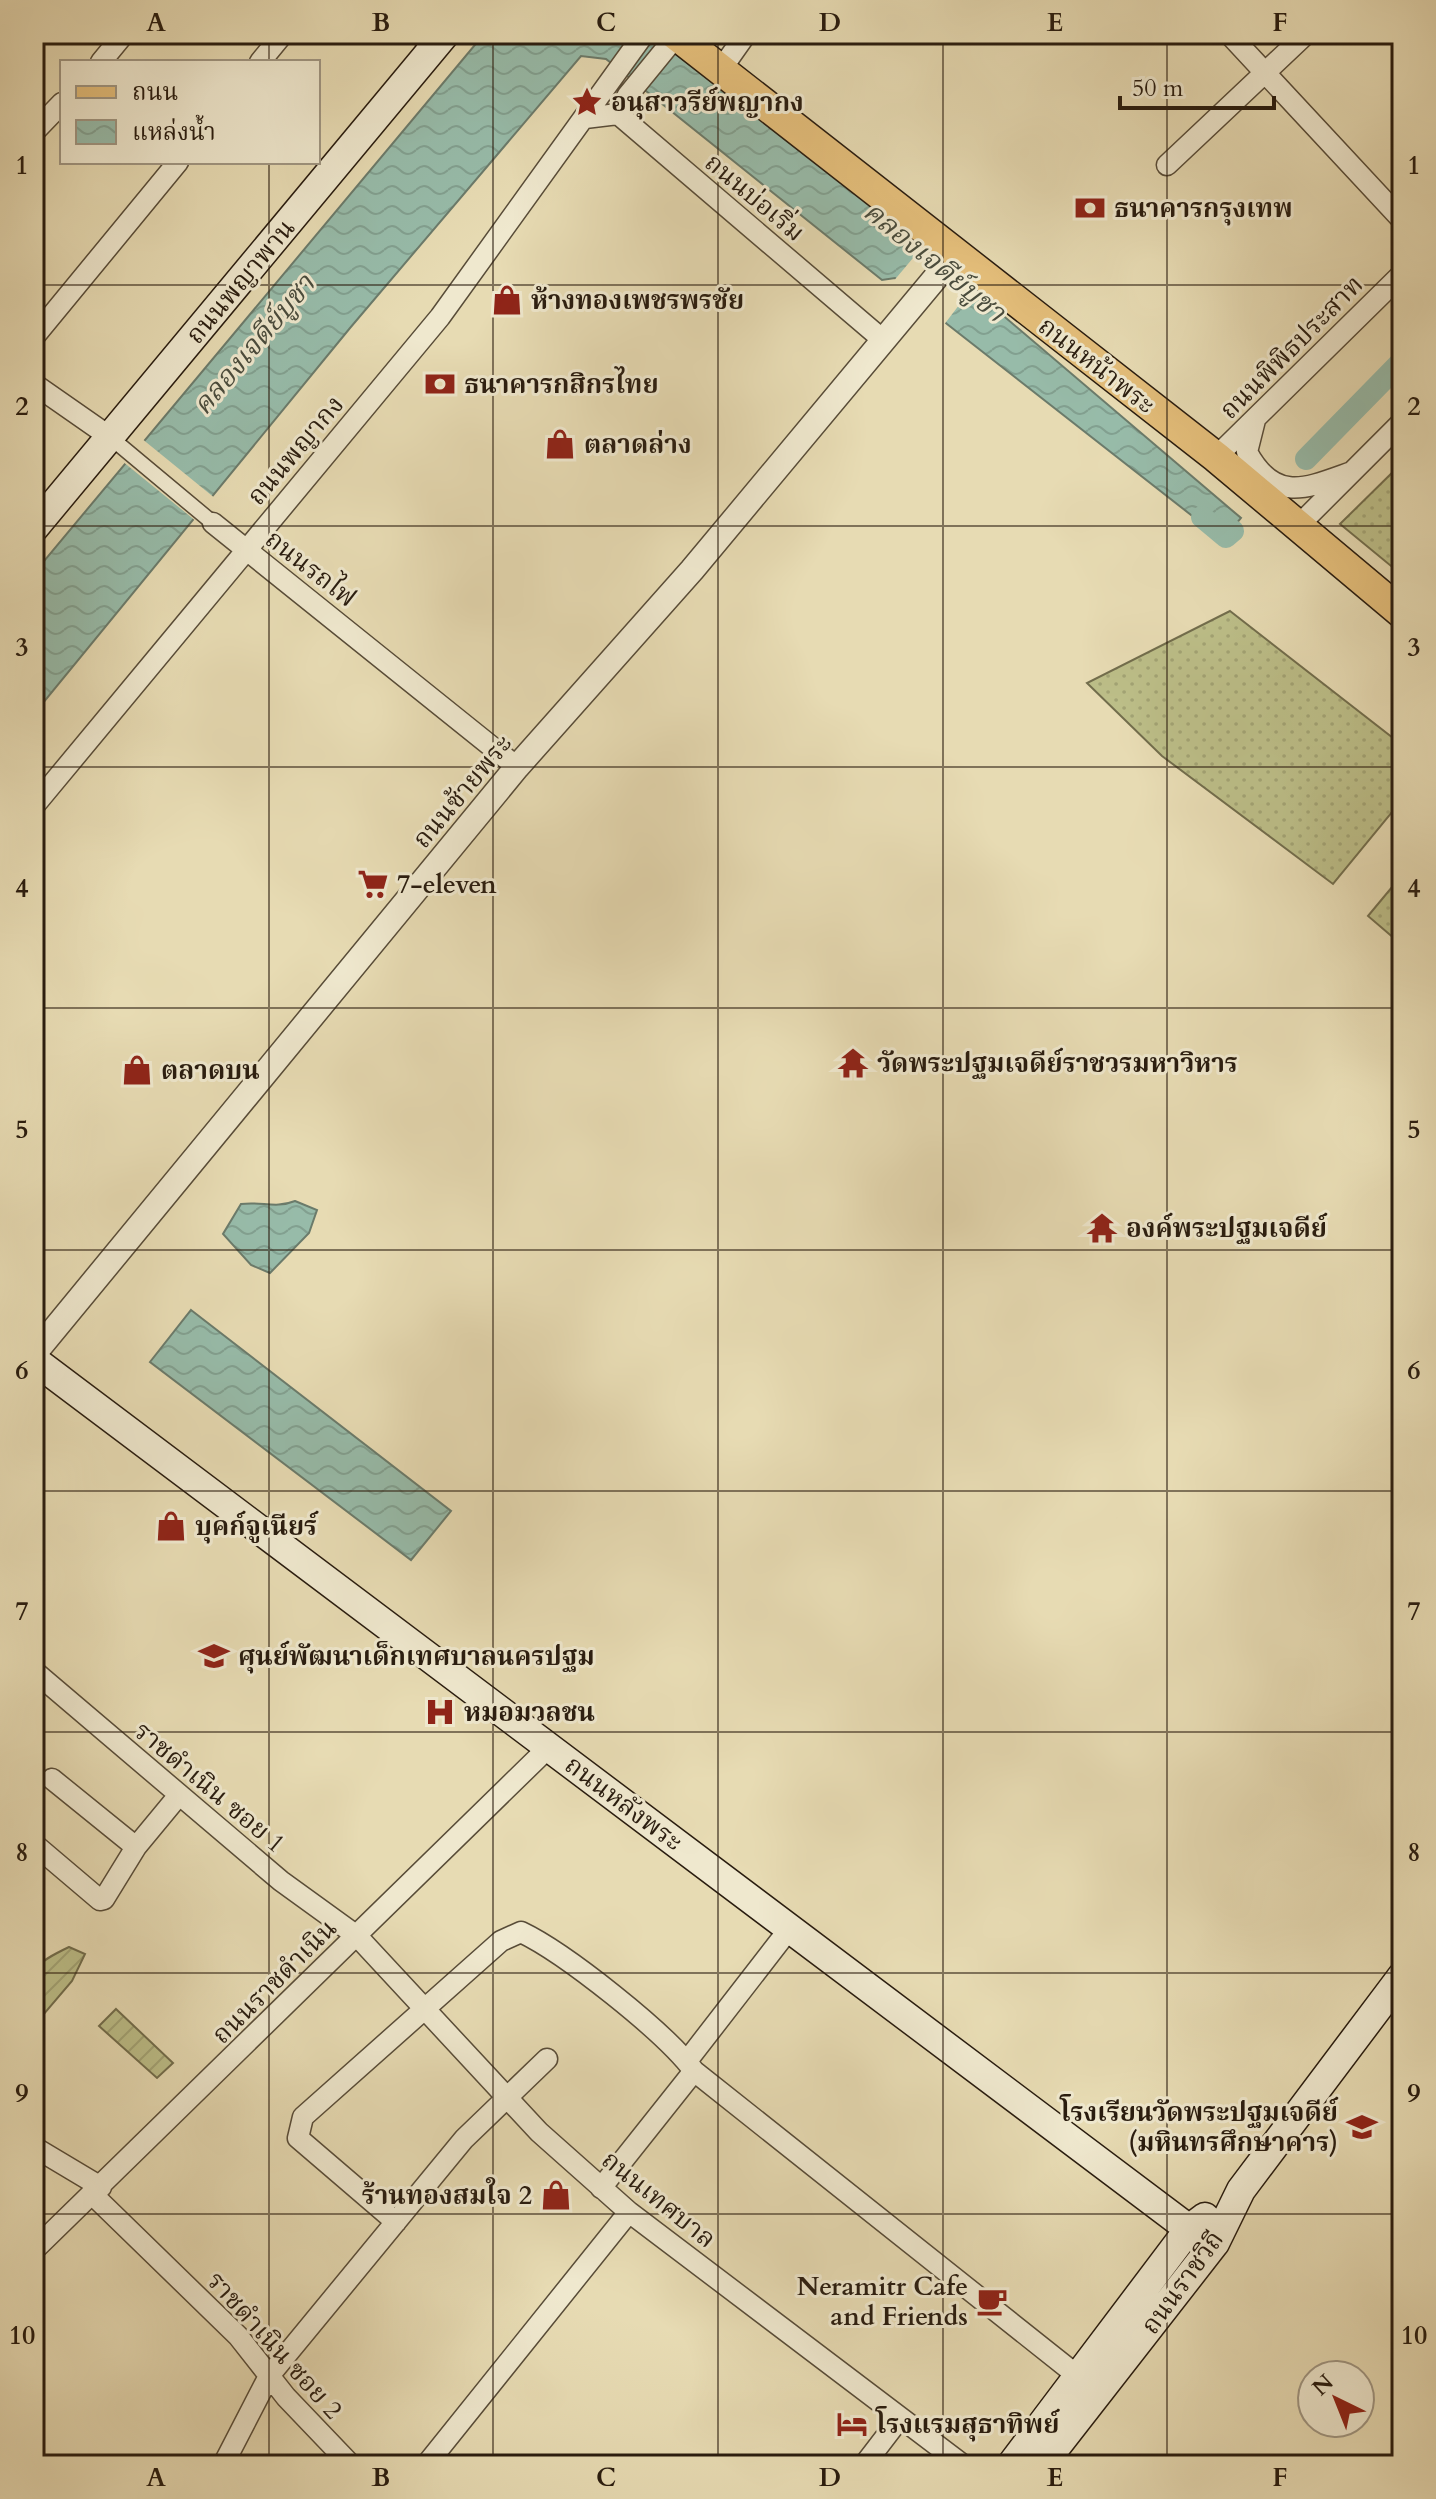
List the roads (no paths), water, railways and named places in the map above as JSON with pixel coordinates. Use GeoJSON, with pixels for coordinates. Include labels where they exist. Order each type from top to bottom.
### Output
{"type":"FeatureCollection","features":[{"type":"Feature","properties":{"kind":"main road","name":"ถนนพญาพาน"},"geometry":{"type":"LineString","coordinates":[[34,528],[118,442],[433,38]]}},
{"type":"Feature","properties":{"kind":"main road","name":"ถนนหน้าพระ"},"geometry":{"type":"LineString","coordinates":[[673,39],[722,68],[981,276],[1226,465],[1402,613]]}},
{"type":"Feature","properties":{"kind":"main road","name":"ถนนหลังพระ"},"geometry":{"type":"LineString","coordinates":[[34,1357],[1189,2229],[1215,2243]]}},
{"type":"Feature","properties":{"kind":"main road"},"geometry":{"type":"LineString","coordinates":[[1241,2190],[1402,1976]]}},
{"type":"Feature","properties":{"kind":"main road","name":"ถนนราชวิถี"},"geometry":{"type":"LineString","coordinates":[[1011,2465],[1189,2229],[1241,2190]]}},
{"type":"Feature","properties":{"kind":"main road","name":"ถนนราชวิถี"},"geometry":{"type":"LineString","coordinates":[[1051,2462],[1215,2243],[1241,2190]]}},
{"type":"Feature","properties":{"kind":"street"},"geometry":{"type":"LineString","coordinates":[[103,60],[124,34]]}},
{"type":"Feature","properties":{"kind":"street"},"geometry":{"type":"LineString","coordinates":[[262,60],[283,34]]}},
{"type":"Feature","properties":{"kind":"street"},"geometry":{"type":"LineString","coordinates":[[722,68],[746,34]]}},
{"type":"Feature","properties":{"kind":"street"},"geometry":{"type":"LineString","coordinates":[[1229,34],[1402,220]]}},
{"type":"Feature","properties":{"kind":"street"},"geometry":{"type":"LineString","coordinates":[[1167,165],[1306,34]]}},
{"type":"Feature","properties":{"kind":"street","name":"ถนนพญากง"},"geometry":{"type":"LineString","coordinates":[[34,806],[440,317],[641,38]]}},
{"type":"Feature","properties":{"kind":"street"},"geometry":{"type":"LineString","coordinates":[[585,118],[618,114],[628,95],[673,39]]}},
{"type":"Feature","properties":{"kind":"street"},"geometry":{"type":"LineString","coordinates":[[34,132],[60,105]]}},
{"type":"Feature","properties":{"kind":"street","name":"ถนนบ่อเริ่ม"},"geometry":{"type":"LineString","coordinates":[[618,114],[888,334]]}},
{"type":"Feature","properties":{"kind":"street"},"geometry":{"type":"LineString","coordinates":[[34,337],[176,164]]}},
{"type":"Feature","properties":{"kind":"street"},"geometry":{"type":"LineString","coordinates":[[928,231],[942,270],[981,276]]}},
{"type":"Feature","properties":{"kind":"street","name":"ถนนซ้ายพระ"},"geometry":{"type":"LineString","coordinates":[[34,1357],[517,767],[692,570],[942,270]]}},
{"type":"Feature","properties":{"kind":"street","name":"ถนนพิพิธประสาท"},"geometry":{"type":"LineString","coordinates":[[1226,465],[1257,416],[1402,274]]}},
{"type":"Feature","properties":{"kind":"street","name":"ถนนรถไฟ"},"geometry":{"type":"LineString","coordinates":[[34,384],[118,442],[246,550],[517,767]]}},
{"type":"Feature","properties":{"kind":"street"},"geometry":{"type":"LineString","coordinates":[[1257,416],[1247,452],[1253,463],[1276,483],[1291,490],[1305,489],[1352,472]]}},
{"type":"Feature","properties":{"kind":"street"},"geometry":{"type":"LineString","coordinates":[[1290,519],[1352,472],[1402,422]]}},
{"type":"Feature","properties":{"kind":"street","name":"ราชดำเนิน ซอย 1"},"geometry":{"type":"LineString","coordinates":[[34,1671],[281,1881],[357,1936]]}},
{"type":"Feature","properties":{"kind":"street","name":"ถนนราชดำเนิน"},"geometry":{"type":"LineString","coordinates":[[34,2250],[549,1747]]}},
{"type":"Feature","properties":{"kind":"street"},"geometry":{"type":"LineString","coordinates":[[52,1779],[136,1847]]}},
{"type":"Feature","properties":{"kind":"street"},"geometry":{"type":"LineString","coordinates":[[34,1844],[100,1900],[111,1894],[136,1847],[179,1795]]}},
{"type":"Feature","properties":{"kind":"street"},"geometry":{"type":"LineString","coordinates":[[601,2188],[790,1928]]}},
{"type":"Feature","properties":{"kind":"street"},"geometry":{"type":"LineString","coordinates":[[396,2222],[298,2138],[303,2117],[501,1941],[521,1932],[548,1945],[690,2066],[1079,2377]]}},
{"type":"Feature","properties":{"kind":"street","name":"ถนนเทศบาล"},"geometry":{"type":"LineString","coordinates":[[357,1936],[539,2132],[601,2188],[963,2465]]}},
{"type":"Feature","properties":{"kind":"street"},"geometry":{"type":"LineString","coordinates":[[223,2465],[269,2376],[464,2139],[547,2059]]}},
{"type":"Feature","properties":{"kind":"street","name":"ราชดำเนิน ซอย 2"},"geometry":{"type":"LineString","coordinates":[[34,2147],[96,2190],[238,2336],[269,2376],[351,2465]]}},
{"type":"Feature","properties":{"kind":"street"},"geometry":{"type":"LineString","coordinates":[[426,2465],[629,2212]]}},
{"type":"Feature","properties":{"kind":"street"},"geometry":{"type":"LineString","coordinates":[[864,2465],[900,2418]]}},
{"type":"Feature","properties":{"kind":"water"},"geometry":{"type":"Polygon","coordinates":[[[484,34],[650,34],[912,238],[1241,518],[1223,540],[947,324],[895,278],[882,280],[606,59],[581,56],[350,328],[34,714],[34,573],[484,34]]]}},
{"type":"Feature","properties":{"kind":"water"},"geometry":{"type":"Polygon","coordinates":[[[295,1201],[317,1210],[309,1233],[270,1273],[251,1265],[223,1234],[241,1204],[295,1201]]]}},
{"type":"Feature","properties":{"kind":"water"},"geometry":{"type":"Polygon","coordinates":[[[191,1310],[451,1511],[411,1560],[150,1362],[191,1310]]]}},
{"type":"Feature","properties":{"kind":"waterway","name":"คลองเจดีย์บูชา"},"geometry":{"type":"LineString","coordinates":[[1306,459],[1402,361]]}},
{"type":"Feature","properties":{"kind":"waterway","name":"คลองเจดีย์บูชา"},"geometry":{"type":"LineString","coordinates":[[1202,517],[1226,537],[1233,531]]}},
{"type":"Feature","properties":{"kind":"place","name":"อนุสาวรีย์พญากง"},"geometry":{"type":"Point","coordinates":[587,102]}},
{"type":"Feature","properties":{"kind":"place","name":"ธนาคารกรุงเทพ"},"geometry":{"type":"Point","coordinates":[1090,208]}},
{"type":"Feature","properties":{"kind":"place","name":"ห้างทองเพชรพรชัย"},"geometry":{"type":"Point","coordinates":[507,300]}},
{"type":"Feature","properties":{"kind":"place","name":"ธนาคารกสิกรไทย"},"geometry":{"type":"Point","coordinates":[440,384]}},
{"type":"Feature","properties":{"kind":"place","name":"ตลาดล่าง"},"geometry":{"type":"Point","coordinates":[560,444]}},
{"type":"Feature","properties":{"kind":"place","name":"7-eleven"},"geometry":{"type":"Point","coordinates":[373,884]}},
{"type":"Feature","properties":{"kind":"place","name":"วัดพระปฐมเจดีย์ราชวรมหาวิหาร"},"geometry":{"type":"Point","coordinates":[853,1063]}},
{"type":"Feature","properties":{"kind":"place","name":"ตลาดบน"},"geometry":{"type":"Point","coordinates":[137,1070]}},
{"type":"Feature","properties":{"kind":"place","name":"องค์พระปฐมเจดีย์"},"geometry":{"type":"Point","coordinates":[1102,1228]}},
{"type":"Feature","properties":{"kind":"place","name":"บุคก์จูเนียร์"},"geometry":{"type":"Point","coordinates":[171,1526]}},
{"type":"Feature","properties":{"kind":"place","name":"ศุนย์พัฒนาเด็กเทศบาลนครปฐม"},"geometry":{"type":"Point","coordinates":[214,1656]}},
{"type":"Feature","properties":{"kind":"place","name":"หมอมวลชน"},"geometry":{"type":"Point","coordinates":[440,1712]}},
{"type":"Feature","properties":{"kind":"place","name":"โรงเรียนวัดพระปฐมเจดีย์ (มหินทรศึกษาคาร)"},"geometry":{"type":"Point","coordinates":[1362,2127]}},
{"type":"Feature","properties":{"kind":"place","name":"ร้านทองสมใจ 2"},"geometry":{"type":"Point","coordinates":[556,2195]}},
{"type":"Feature","properties":{"kind":"place","name":"Neramitr Cafe and Friends"},"geometry":{"type":"Point","coordinates":[992,2301]}},
{"type":"Feature","properties":{"kind":"place","name":"โรงแรมสุธาทิพย์"},"geometry":{"type":"Point","coordinates":[852,2424]}}]}
